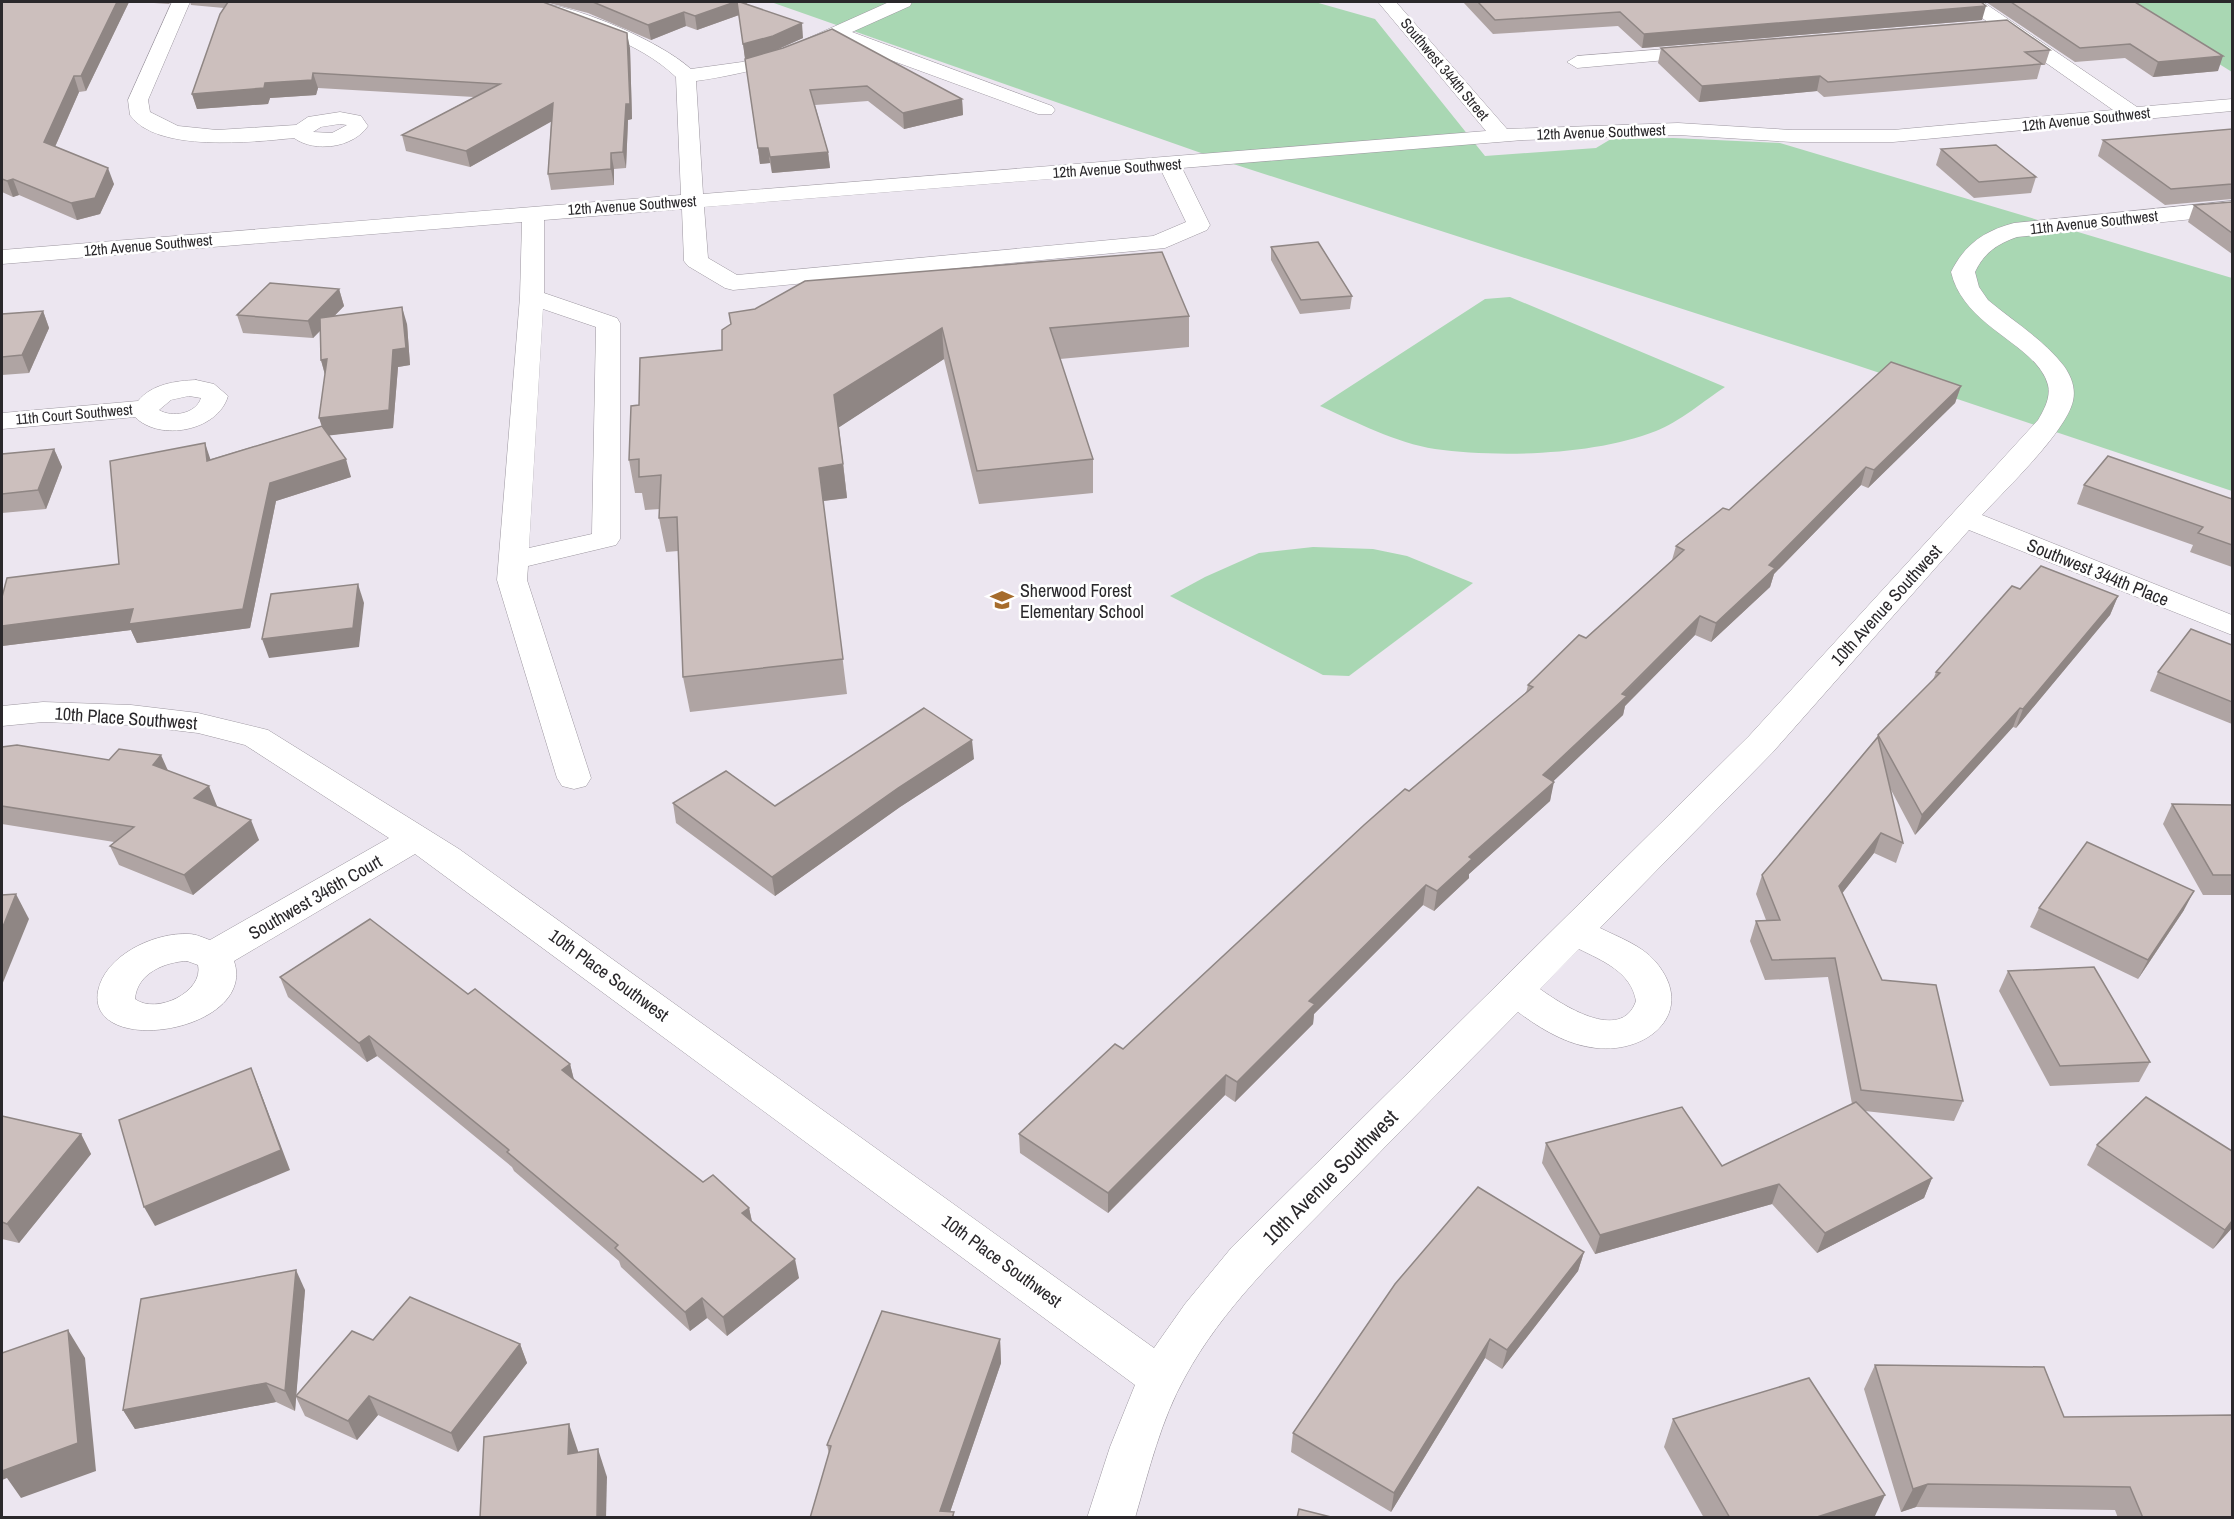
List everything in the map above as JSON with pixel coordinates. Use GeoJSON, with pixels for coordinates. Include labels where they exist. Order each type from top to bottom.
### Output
{"type":"FeatureCollection","features":[{"type":"Feature","properties":{"kind":"street"},"geometry":{"type":"LineString","coordinates":[[181,2],[138,100],[140,116],[160,127],[198,135],[254,135],[302,131]]}},
{"type":"Feature","properties":{"kind":"street"},"geometry":{"type":"LineString","coordinates":[[533,2],[650,49],[677,66],[686,76],[696,261],[733,283],[1157,243],[1199,225],[1169,164]]}},
{"type":"Feature","properties":{"kind":"street"},"geometry":{"type":"LineString","coordinates":[[686,76],[764,63],[903,2]]}},
{"type":"Feature","properties":{"kind":"street","name":"Southwest 344th Street"},"geometry":{"type":"LineString","coordinates":[[1387,2],[1503,136]]}},
{"type":"Feature","properties":{"kind":"street"},"geometry":{"type":"LineString","coordinates":[[1972,2],[2133,114]]}},
{"type":"Feature","properties":{"kind":"street"},"geometry":{"type":"LineString","coordinates":[[1973,29],[2008,26]]}},
{"type":"Feature","properties":{"kind":"street"},"geometry":{"type":"LineString","coordinates":[[836,33],[1045,110]]}},
{"type":"Feature","properties":{"kind":"street"},"geometry":{"type":"LineString","coordinates":[[1577,62],[1728,50]]}},
{"type":"Feature","properties":{"kind":"street","name":"12th Avenue Southwest"},"geometry":{"type":"LineString","coordinates":[[2,257],[1503,136],[1646,129],[1792,136],[1893,136],[2232,105]]}},
{"type":"Feature","properties":{"kind":"street","name":"11th Avenue Southwest"},"geometry":{"type":"LineString","coordinates":[[1966,261],[1993,236],[2014,230],[2232,208]]}},
{"type":"Feature","properties":{"kind":"street"},"geometry":{"type":"LineString","coordinates":[[533,213],[532,297],[516,560],[512,580],[574,778]]}},
{"type":"Feature","properties":{"kind":"street","name":"10th Avenue Southwest"},"geometry":{"type":"LineString","coordinates":[[1111,1518],[1128,1459],[1161,1378],[1200,1318],[1247,1260],[1761,744],[2043,431],[2061,406],[2061,384],[2049,362],[1985,311],[1970,295],[1963,276],[1966,261]]}},
{"type":"Feature","properties":{"kind":"street"},"geometry":{"type":"LineString","coordinates":[[516,560],[606,539],[608,323],[532,297]]}},
{"type":"Feature","properties":{"kind":"street","name":"11th Court Southwest"},"geometry":{"type":"LineString","coordinates":[[2,421],[146,408]]}},
{"type":"Feature","properties":{"kind":"street","name":"Southwest 344th Place"},"geometry":{"type":"LineString","coordinates":[[1964,518],[2232,626]]}},
{"type":"Feature","properties":{"kind":"street","name":"10th Place Southwest"},"geometry":{"type":"LineString","coordinates":[[2,716],[44,712],[131,715],[198,723],[256,737],[417,837],[1161,1378]]}},
{"type":"Feature","properties":{"kind":"street","name":"Southwest 346th Court"},"geometry":{"type":"LineString","coordinates":[[213,956],[417,837]]}},
{"type":"Feature","properties":{"kind":"street"},"geometry":{"type":"LineString","coordinates":[[1515,990],[1563,1023],[1583,1031],[1603,1035],[1624,1032],[1640,1025],[1651,1013],[1654,1000],[1651,984],[1641,970],[1626,959],[1574,931]]}},
{"type":"Feature","properties":{"kind":"green space"},"geometry":{"type":"Polygon","coordinates":[[[771,2],[1315,2],[1375,19],[1485,156],[1596,148],[1611,139],[1673,138],[1780,143],[2232,278],[2232,491],[1847,362],[1221,160],[771,2]]]}},
{"type":"Feature","properties":{"kind":"green space"},"geometry":{"type":"Polygon","coordinates":[[[2120,2],[2232,2],[2232,72],[2120,2]]]}},
{"type":"Feature","properties":{"kind":"green space"},"geometry":{"type":"Polygon","coordinates":[[[1510,297],[1725,387],[1682,417],[1656,431],[1632,439],[1577,450],[1517,454],[1460,452],[1420,446],[1376,431],[1320,406],[1485,299],[1510,297]]]}},
{"type":"Feature","properties":{"kind":"green space"},"geometry":{"type":"Polygon","coordinates":[[[1313,547],[1373,549],[1407,556],[1473,583],[1349,676],[1323,675],[1170,596],[1205,577],[1259,553],[1313,547]]]}},
{"type":"Feature","properties":{"kind":"building"},"geometry":{"type":"Polygon","coordinates":[[[2,2],[117,2],[81,76],[74,76],[44,142],[108,168],[95,198],[71,203],[13,179],[7,181],[2,179],[2,2]]]}},
{"type":"Feature","properties":{"kind":"building"},"geometry":{"type":"Polygon","coordinates":[[[228,2],[543,2],[627,33],[630,104],[626,104],[623,152],[611,153],[611,169],[548,174],[553,103],[466,151],[402,135],[500,84],[313,73],[312,80],[265,83],[264,88],[192,94],[220,14],[228,2]]]}},
{"type":"Feature","properties":{"kind":"building"},"geometry":{"type":"Polygon","coordinates":[[[593,2],[735,2],[695,16],[684,12],[648,25],[593,2]]]}},
{"type":"Feature","properties":{"kind":"building"},"geometry":{"type":"Polygon","coordinates":[[[737,2],[802,23],[773,36],[743,44],[737,2]]]}},
{"type":"Feature","properties":{"kind":"building"},"geometry":{"type":"Polygon","coordinates":[[[1478,2],[1981,2],[1986,6],[1644,34],[1620,12],[1495,20],[1478,2]]]}},
{"type":"Feature","properties":{"kind":"building"},"geometry":{"type":"Polygon","coordinates":[[[2011,2],[2135,2],[2223,56],[2158,62],[2130,44],[2080,48],[2011,2]]]}},
{"type":"Feature","properties":{"kind":"building"},"geometry":{"type":"Polygon","coordinates":[[[2007,20],[2050,50],[2025,52],[2042,64],[1828,82],[1820,76],[1702,86],[1661,48],[2007,20]]]}},
{"type":"Feature","properties":{"kind":"building"},"geometry":{"type":"Polygon","coordinates":[[[832,29],[962,99],[903,113],[867,86],[810,90],[828,152],[770,157],[768,148],[758,148],[745,59],[783,48],[832,29]]]}},
{"type":"Feature","properties":{"kind":"building"},"geometry":{"type":"Polygon","coordinates":[[[2232,129],[2232,184],[2171,189],[2103,140],[2232,129]]]}},
{"type":"Feature","properties":{"kind":"building"},"geometry":{"type":"Polygon","coordinates":[[[1996,145],[2036,177],[1979,182],[1941,149],[1996,145]]]}},
{"type":"Feature","properties":{"kind":"building"},"geometry":{"type":"Polygon","coordinates":[[[2232,202],[2232,233],[2194,205],[2232,202]]]}},
{"type":"Feature","properties":{"kind":"building"},"geometry":{"type":"Polygon","coordinates":[[[1318,242],[1352,296],[1301,300],[1271,247],[1318,242]]]}},
{"type":"Feature","properties":{"kind":"building"},"geometry":{"type":"Polygon","coordinates":[[[1162,252],[1189,316],[1050,328],[1093,459],[977,471],[942,328],[834,395],[843,464],[819,468],[843,659],[683,677],[677,517],[659,518],[661,475],[639,477],[639,459],[629,460],[631,406],[639,405],[640,358],[722,350],[722,330],[731,324],[729,313],[755,309],[805,281],[1162,252]]]}},
{"type":"Feature","properties":{"kind":"building"},"geometry":{"type":"Polygon","coordinates":[[[270,283],[339,289],[308,321],[237,315],[270,283]]]}},
{"type":"Feature","properties":{"kind":"building"},"geometry":{"type":"Polygon","coordinates":[[[402,307],[406,348],[393,350],[389,410],[319,418],[327,359],[321,360],[320,318],[402,307]]]}},
{"type":"Feature","properties":{"kind":"building"},"geometry":{"type":"Polygon","coordinates":[[[43,311],[22,355],[2,357],[2,314],[43,311]]]}},
{"type":"Feature","properties":{"kind":"building"},"geometry":{"type":"Polygon","coordinates":[[[1891,362],[1961,386],[1874,470],[1866,467],[1769,565],[1775,568],[1716,623],[1700,616],[1622,694],[1627,696],[1543,775],[1554,782],[1469,857],[1472,859],[1437,891],[1426,885],[1309,1001],[1315,1004],[1237,1082],[1226,1075],[1108,1193],[1019,1134],[1115,1044],[1123,1049],[1405,789],[1409,791],[1533,687],[1528,685],[1579,635],[1586,638],[1684,550],[1676,546],[1723,508],[1729,510],[1891,362]]]}},
{"type":"Feature","properties":{"kind":"building"},"geometry":{"type":"Polygon","coordinates":[[[322,426],[346,459],[270,483],[243,609],[129,624],[133,609],[2,626],[2,597],[7,578],[119,564],[110,461],[205,443],[207,461],[322,426]]]}},
{"type":"Feature","properties":{"kind":"building"},"geometry":{"type":"Polygon","coordinates":[[[54,449],[38,490],[2,494],[2,454],[54,449]]]}},
{"type":"Feature","properties":{"kind":"building"},"geometry":{"type":"Polygon","coordinates":[[[2108,456],[2232,499],[2232,545],[2198,533],[2203,527],[2084,485],[2108,456]]]}},
{"type":"Feature","properties":{"kind":"building"},"geometry":{"type":"Polygon","coordinates":[[[2041,566],[2118,596],[2023,709],[2020,708],[1922,815],[1878,735],[1940,673],[1936,672],[2012,586],[2020,589],[2041,566]]]}},
{"type":"Feature","properties":{"kind":"building"},"geometry":{"type":"Polygon","coordinates":[[[358,584],[353,628],[262,639],[271,594],[358,584]]]}},
{"type":"Feature","properties":{"kind":"building"},"geometry":{"type":"Polygon","coordinates":[[[2191,629],[2232,645],[2232,702],[2158,672],[2191,629]]]}},
{"type":"Feature","properties":{"kind":"building"},"geometry":{"type":"Polygon","coordinates":[[[924,708],[972,740],[898,788],[772,877],[673,803],[726,771],[775,806],[924,708]]]}},
{"type":"Feature","properties":{"kind":"building"},"geometry":{"type":"Polygon","coordinates":[[[1878,737],[1903,843],[1881,833],[1839,886],[1882,980],[1936,985],[1963,1101],[1861,1090],[1835,958],[1772,960],[1756,921],[1780,920],[1762,875],[1878,737]]]}},
{"type":"Feature","properties":{"kind":"building"},"geometry":{"type":"Polygon","coordinates":[[[17,745],[109,760],[119,749],[161,755],[153,765],[209,786],[194,798],[251,820],[184,875],[110,846],[134,827],[2,806],[2,747],[17,745]]]}},
{"type":"Feature","properties":{"kind":"building"},"geometry":{"type":"Polygon","coordinates":[[[2172,804],[2232,805],[2232,875],[2213,875],[2172,804]]]}},
{"type":"Feature","properties":{"kind":"building"},"geometry":{"type":"Polygon","coordinates":[[[2087,842],[2194,891],[2148,960],[2039,908],[2087,842]]]}},
{"type":"Feature","properties":{"kind":"building"},"geometry":{"type":"Polygon","coordinates":[[[16,894],[2,929],[2,895],[16,894]]]}},
{"type":"Feature","properties":{"kind":"building"},"geometry":{"type":"Polygon","coordinates":[[[370,919],[468,994],[475,989],[570,1064],[562,1070],[703,1182],[713,1175],[749,1208],[742,1213],[795,1259],[723,1317],[702,1298],[685,1312],[615,1248],[618,1245],[507,1152],[509,1150],[369,1036],[359,1043],[280,977],[370,919]]]}},
{"type":"Feature","properties":{"kind":"building"},"geometry":{"type":"Polygon","coordinates":[[[2094,967],[2150,1062],[2060,1066],[2008,971],[2094,967]]]}},
{"type":"Feature","properties":{"kind":"building"},"geometry":{"type":"Polygon","coordinates":[[[251,1068],[281,1150],[144,1207],[119,1120],[251,1068]]]}},
{"type":"Feature","properties":{"kind":"building"},"geometry":{"type":"Polygon","coordinates":[[[2146,1097],[2232,1151],[2232,1221],[2225,1230],[2097,1145],[2146,1097]]]}},
{"type":"Feature","properties":{"kind":"building"},"geometry":{"type":"Polygon","coordinates":[[[1856,1102],[1932,1178],[1825,1233],[1779,1184],[1600,1235],[1546,1143],[1682,1107],[1722,1166],[1856,1102]]]}},
{"type":"Feature","properties":{"kind":"building"},"geometry":{"type":"Polygon","coordinates":[[[2,1116],[81,1134],[7,1224],[2,1222],[2,1116]]]}},
{"type":"Feature","properties":{"kind":"building"},"geometry":{"type":"Polygon","coordinates":[[[1478,1187],[1584,1252],[1507,1350],[1490,1339],[1394,1493],[1293,1433],[1395,1284],[1478,1187]]]}},
{"type":"Feature","properties":{"kind":"building"},"geometry":{"type":"Polygon","coordinates":[[[296,1270],[285,1391],[266,1383],[123,1410],[141,1299],[296,1270]]]}},
{"type":"Feature","properties":{"kind":"building"},"geometry":{"type":"Polygon","coordinates":[[[410,1297],[520,1344],[451,1433],[369,1396],[348,1421],[296,1396],[352,1331],[373,1340],[410,1297]]]}},
{"type":"Feature","properties":{"kind":"building"},"geometry":{"type":"Polygon","coordinates":[[[882,1311],[1000,1339],[940,1511],[954,1512],[952,1518],[810,1518],[831,1446],[827,1445],[882,1311]]]}},
{"type":"Feature","properties":{"kind":"building"},"geometry":{"type":"Polygon","coordinates":[[[68,1330],[78,1443],[2,1471],[2,1353],[68,1330]]]}},
{"type":"Feature","properties":{"kind":"building"},"geometry":{"type":"Polygon","coordinates":[[[1875,1365],[2044,1367],[2064,1417],[2232,1415],[2232,1518],[2143,1518],[2130,1487],[1928,1484],[1913,1489],[1875,1365]]]}},
{"type":"Feature","properties":{"kind":"building"},"geometry":{"type":"Polygon","coordinates":[[[1809,1378],[1885,1495],[1814,1518],[1730,1518],[1673,1419],[1809,1378]]]}},
{"type":"Feature","properties":{"kind":"building"},"geometry":{"type":"Polygon","coordinates":[[[569,1424],[568,1454],[598,1449],[597,1518],[480,1518],[484,1437],[569,1424]]]}},
{"type":"Feature","properties":{"kind":"building"},"geometry":{"type":"Polygon","coordinates":[[[1299,1509],[1335,1518],[1297,1518],[1299,1509]]]}},
{"type":"Feature","properties":{"kind":"place","name":"Sherwood Forest Elementary School"},"geometry":{"type":"Point","coordinates":[1002,600]}}]}
